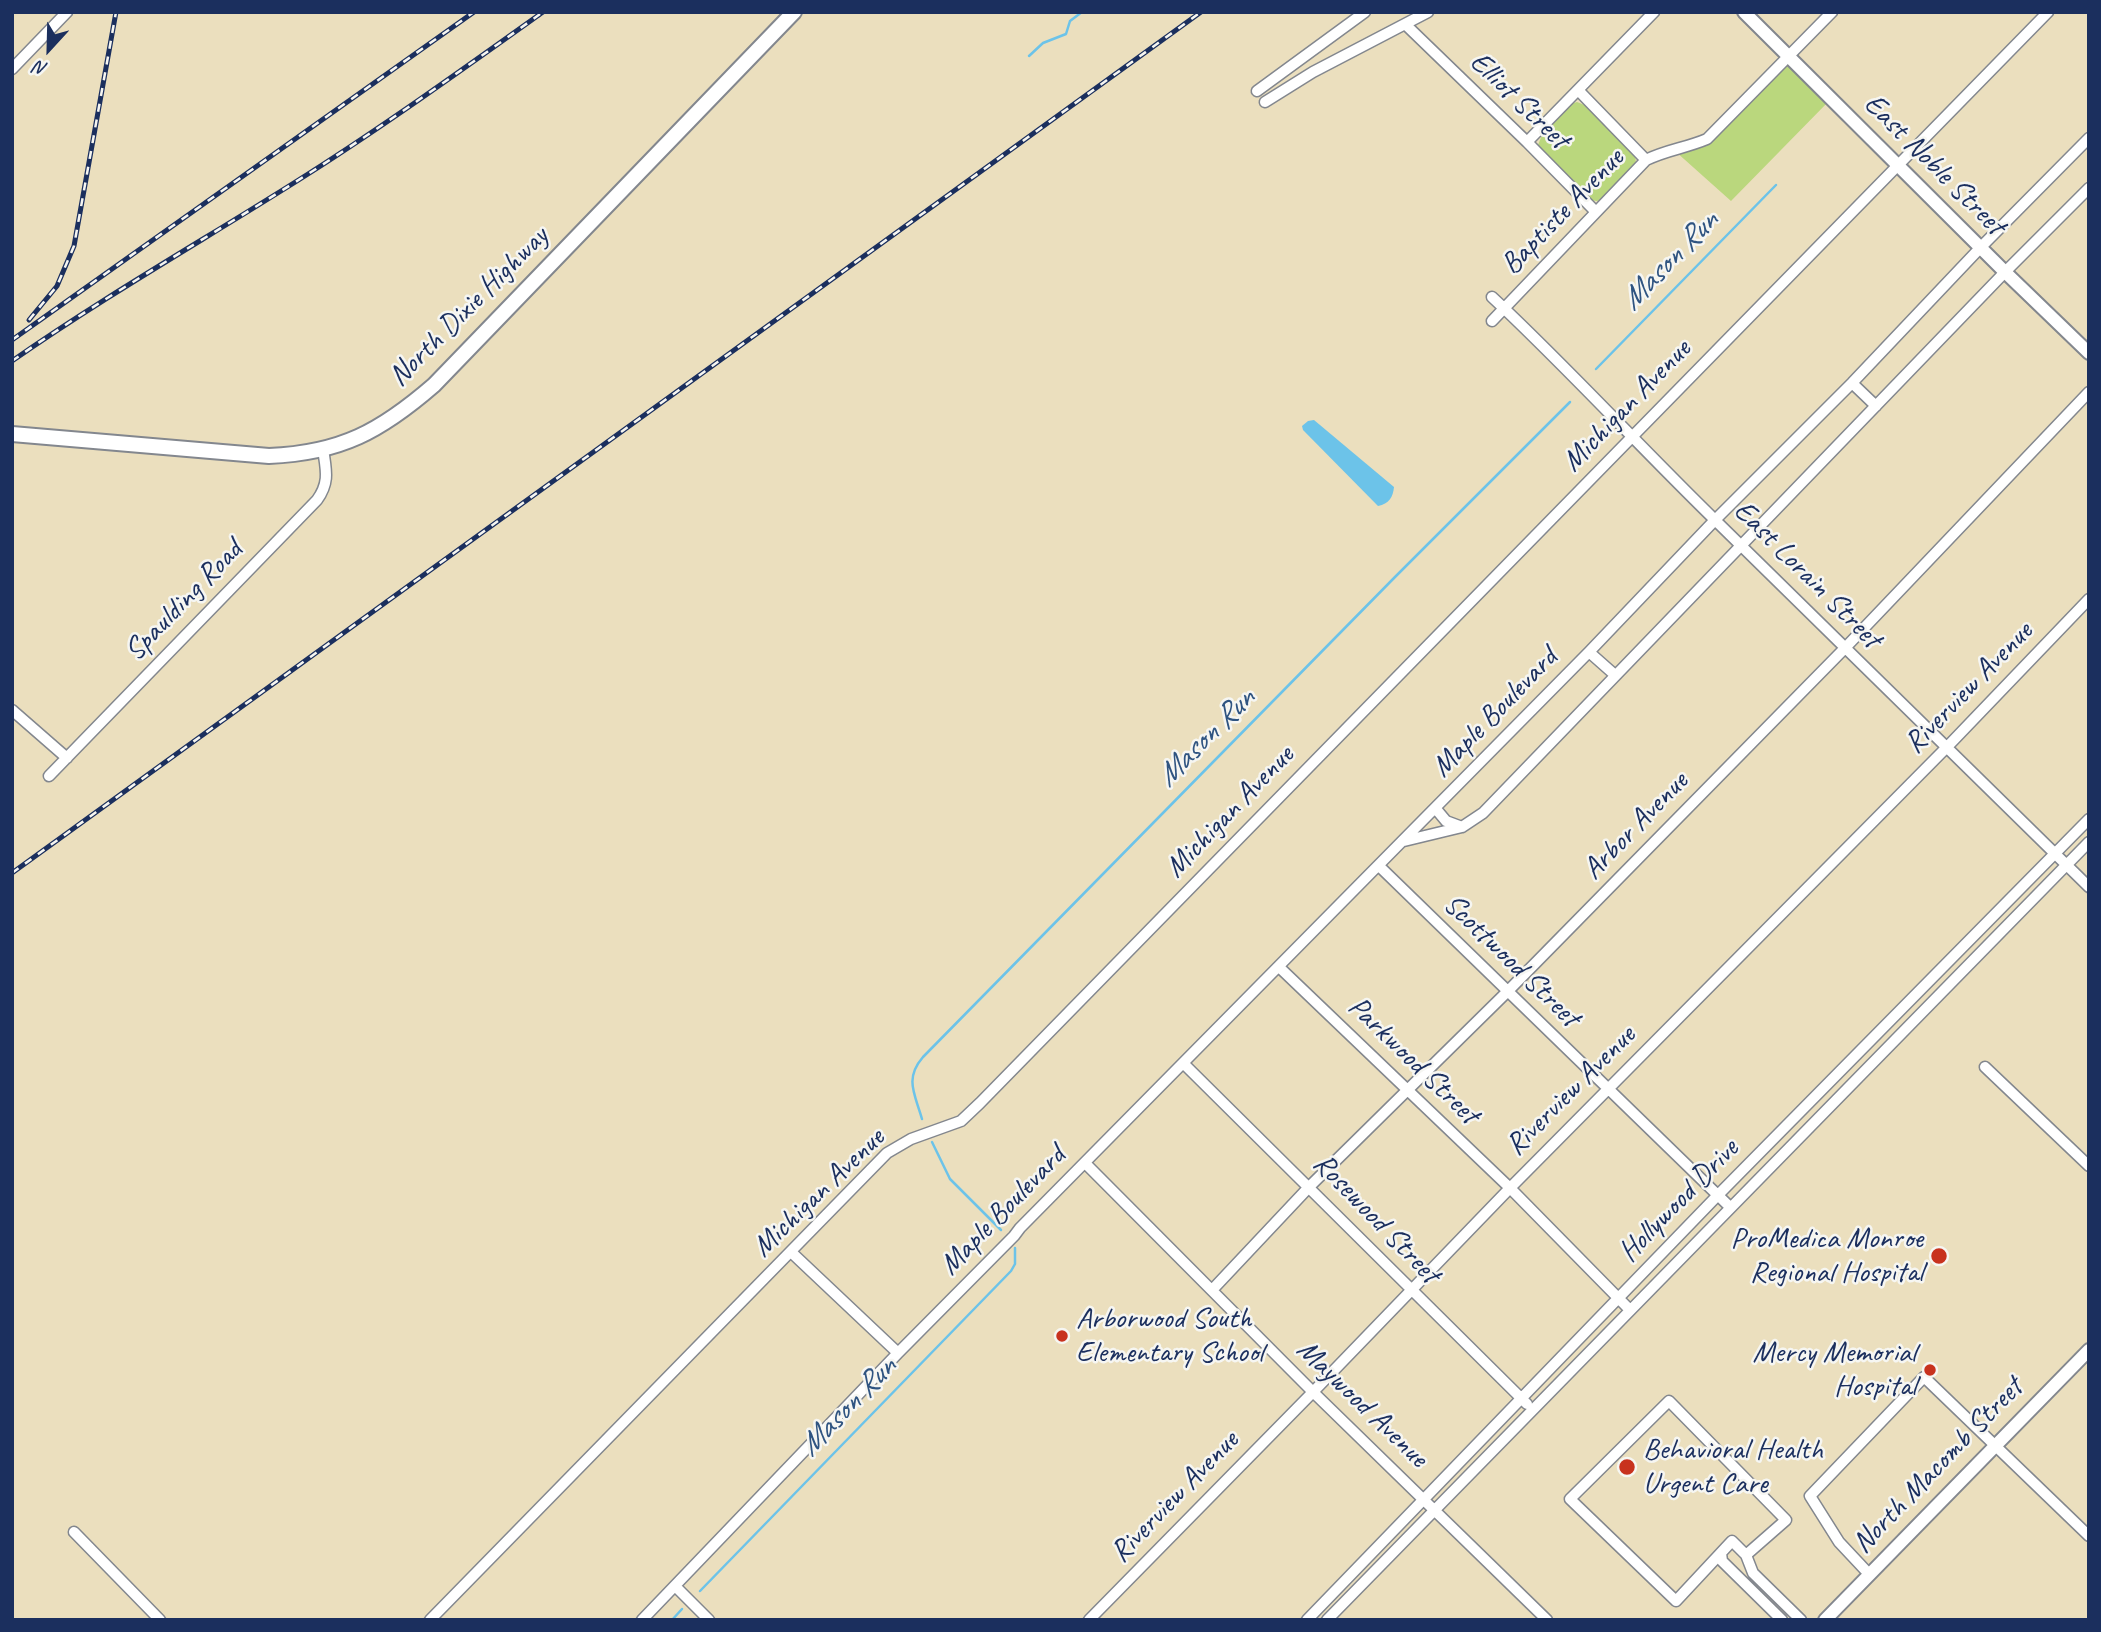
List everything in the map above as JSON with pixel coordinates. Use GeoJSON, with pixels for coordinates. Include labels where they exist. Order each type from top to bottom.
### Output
{"type":"FeatureCollection","features":[{"type":"Feature","properties":{"kind":"main road","name":"North Dixie Highway"},"geometry":{"type":"LineString","coordinates":[[12,434],[245,455],[287,455],[344,444],[382,426],[435,385],[794,12]]}},
{"type":"Feature","properties":{"kind":"street"},"geometry":{"type":"LineString","coordinates":[[12,69],[67,12]]}},
{"type":"Feature","properties":{"kind":"street"},"geometry":{"type":"LineString","coordinates":[[1257,91],[1365,12]]}},
{"type":"Feature","properties":{"kind":"street"},"geometry":{"type":"LineString","coordinates":[[1265,102],[1341,56],[1428,12]]}},
{"type":"Feature","properties":{"kind":"street"},"geometry":{"type":"LineString","coordinates":[[1527,142],[1654,12]]}},
{"type":"Feature","properties":{"kind":"street","name":"East Noble Street"},"geometry":{"type":"LineString","coordinates":[[1744,12],[2004,272],[2089,353]]}},
{"type":"Feature","properties":{"kind":"street","name":"Baptiste Avenue"},"geometry":{"type":"LineString","coordinates":[[1492,321],[1646,160],[1665,150],[1689,147],[1707,139],[1832,12]]}},
{"type":"Feature","properties":{"kind":"street","name":"Michigan Avenue"},"geometry":{"type":"LineString","coordinates":[[430,1620],[887,1153],[911,1139],[961,1121],[980,1104],[2048,12]]}},
{"type":"Feature","properties":{"kind":"street","name":"Elliot Street"},"geometry":{"type":"LineString","coordinates":[[1406,25],[1596,212]]}},
{"type":"Feature","properties":{"kind":"street"},"geometry":{"type":"LineString","coordinates":[[1272,80],[1281,92]]}},
{"type":"Feature","properties":{"kind":"street"},"geometry":{"type":"LineString","coordinates":[[1578,90],[1646,160]]}},
{"type":"Feature","properties":{"kind":"street","name":"Maple Boulevard"},"geometry":{"type":"LineString","coordinates":[[642,1620],[898,1353],[1436,809],[2089,138]]}},
{"type":"Feature","properties":{"kind":"street","name":"Maple Boulevard"},"geometry":{"type":"LineString","coordinates":[[1403,841],[1462,827],[1483,813],[2004,272],[2089,188]]}},
{"type":"Feature","properties":{"kind":"street","name":"East Lorain Street"},"geometry":{"type":"LineString","coordinates":[[1492,297],[2089,887]]}},
{"type":"Feature","properties":{"kind":"street"},"geometry":{"type":"LineString","coordinates":[[1852,383],[1876,406]]}},
{"type":"Feature","properties":{"kind":"street","name":"Arbor Avenue"},"geometry":{"type":"LineString","coordinates":[[1213,1289],[1310,1186],[1507,992],[1845,648],[2089,392]]}},
{"type":"Feature","properties":{"kind":"street","name":"Spaulding Road"},"geometry":{"type":"LineString","coordinates":[[49,776],[317,500],[326,485],[323,449]]}},
{"type":"Feature","properties":{"kind":"street","name":"Riverview Avenue"},"geometry":{"type":"LineString","coordinates":[[1090,1620],[2089,599]]}},
{"type":"Feature","properties":{"kind":"street","name":"Maple Boulevard"},"geometry":{"type":"LineString","coordinates":[[1589,652],[1615,675]]}},
{"type":"Feature","properties":{"kind":"street"},"geometry":{"type":"LineString","coordinates":[[12,710],[67,758]]}},
{"type":"Feature","properties":{"kind":"street","name":"Maple Boulevard"},"geometry":{"type":"LineString","coordinates":[[1436,809],[1446,821],[1462,827]]}},
{"type":"Feature","properties":{"kind":"street","name":"Hollywood Drive"},"geometry":{"type":"LineString","coordinates":[[1307,1620],[1718,1195],[2089,820]]}},
{"type":"Feature","properties":{"kind":"street","name":"Hollywood Drive"},"geometry":{"type":"LineString","coordinates":[[1327,1620],[2089,842]]}},
{"type":"Feature","properties":{"kind":"street","name":"Scottwood Street"},"geometry":{"type":"LineString","coordinates":[[1379,866],[1730,1207]]}},
{"type":"Feature","properties":{"kind":"street","name":"Parkwood Street"},"geometry":{"type":"LineString","coordinates":[[1279,967],[1510,1188],[1630,1310]]}},
{"type":"Feature","properties":{"kind":"street","name":"Rosewood Street"},"geometry":{"type":"LineString","coordinates":[[1184,1063],[1532,1409]]}},
{"type":"Feature","properties":{"kind":"street"},"geometry":{"type":"LineString","coordinates":[[1985,1067],[2089,1166]]}},
{"type":"Feature","properties":{"kind":"street","name":"Maywood Avenue"},"geometry":{"type":"LineString","coordinates":[[1085,1163],[1313,1392],[1547,1620]]}},
{"type":"Feature","properties":{"kind":"street"},"geometry":{"type":"LineString","coordinates":[[791,1252],[898,1353]]}},
{"type":"Feature","properties":{"kind":"street","name":"North Macomb Street"},"geometry":{"type":"LineString","coordinates":[[1825,1620],[2089,1350]]}},
{"type":"Feature","properties":{"kind":"street"},"geometry":{"type":"LineString","coordinates":[[1869,1574],[1839,1542],[1810,1496],[1924,1377],[2089,1536]]}},
{"type":"Feature","properties":{"kind":"street"},"geometry":{"type":"LineString","coordinates":[[1746,1555],[1786,1520],[1669,1401],[1570,1499],[1676,1601],[1732,1541],[1746,1555],[1753,1573],[1801,1620]]}},
{"type":"Feature","properties":{"kind":"street"},"geometry":{"type":"LineString","coordinates":[[74,1532],[160,1620]]}},
{"type":"Feature","properties":{"kind":"street"},"geometry":{"type":"LineString","coordinates":[[1721,1553],[1721,1561],[1782,1620]]}},
{"type":"Feature","properties":{"kind":"street"},"geometry":{"type":"LineString","coordinates":[[675,1586],[706,1619]]}},
{"type":"Feature","properties":{"kind":"green space"},"geometry":{"type":"Polygon","coordinates":[[[1786,66],[1795,67],[1829,101],[1731,201],[1675,151],[1691,147],[1786,66]]]}},
{"type":"Feature","properties":{"kind":"green space"},"geometry":{"type":"Polygon","coordinates":[[[1577,102],[1587,106],[1635,153],[1636,164],[1604,199],[1597,201],[1590,200],[1539,150],[1542,135],[1571,104],[1577,102]]]}},
{"type":"Feature","properties":{"kind":"water"},"geometry":{"type":"Polygon","coordinates":[[[1314,420],[1394,487],[1388,502],[1378,506],[1303,430],[1302,426],[1314,420]]]}},
{"type":"Feature","properties":{"kind":"waterway"},"geometry":{"type":"LineString","coordinates":[[1029,56],[1043,43],[1066,34],[1070,21],[1082,12]]}},
{"type":"Feature","properties":{"kind":"waterway","name":"Mason Run"},"geometry":{"type":"LineString","coordinates":[[1596,369],[1776,185]]}},
{"type":"Feature","properties":{"kind":"waterway","name":"Mason Run"},"geometry":{"type":"LineString","coordinates":[[922,1119],[912,1080],[923,1057],[1570,402]]}},
{"type":"Feature","properties":{"kind":"waterway","name":"Mason Run"},"geometry":{"type":"LineString","coordinates":[[932,1142],[950,1179],[1001,1230]]}},
{"type":"Feature","properties":{"kind":"waterway","name":"Mason Run"},"geometry":{"type":"LineString","coordinates":[[700,1591],[1011,1271],[1015,1264],[1015,1248]]}},
{"type":"Feature","properties":{"kind":"waterway","name":"Mason Run"},"geometry":{"type":"LineString","coordinates":[[672,1620],[682,1609]]}},
{"type":"Feature","properties":{"kind":"railway"},"geometry":{"type":"LineString","coordinates":[[29,320],[57,286],[74,246],[116,12]]}},
{"type":"Feature","properties":{"kind":"railway"},"geometry":{"type":"LineString","coordinates":[[12,340],[474,12]]}},
{"type":"Feature","properties":{"kind":"railway"},"geometry":{"type":"LineString","coordinates":[[12,361],[122,289],[338,155],[543,12]]}},
{"type":"Feature","properties":{"kind":"railway"},"geometry":{"type":"LineString","coordinates":[[12,873],[1201,12]]}},
{"type":"Feature","properties":{"kind":"place","name":"ProMedica Monroe Regional Hospital"},"geometry":{"type":"Point","coordinates":[1939,1256]}},
{"type":"Feature","properties":{"kind":"place","name":"Arborwood South Elementary School"},"geometry":{"type":"Point","coordinates":[1062,1336]}},
{"type":"Feature","properties":{"kind":"place","name":"Mercy Memorial Hospital"},"geometry":{"type":"Point","coordinates":[1930,1370]}},
{"type":"Feature","properties":{"kind":"place","name":"Behavioral Health Urgent Care"},"geometry":{"type":"Point","coordinates":[1627,1467]}}]}
